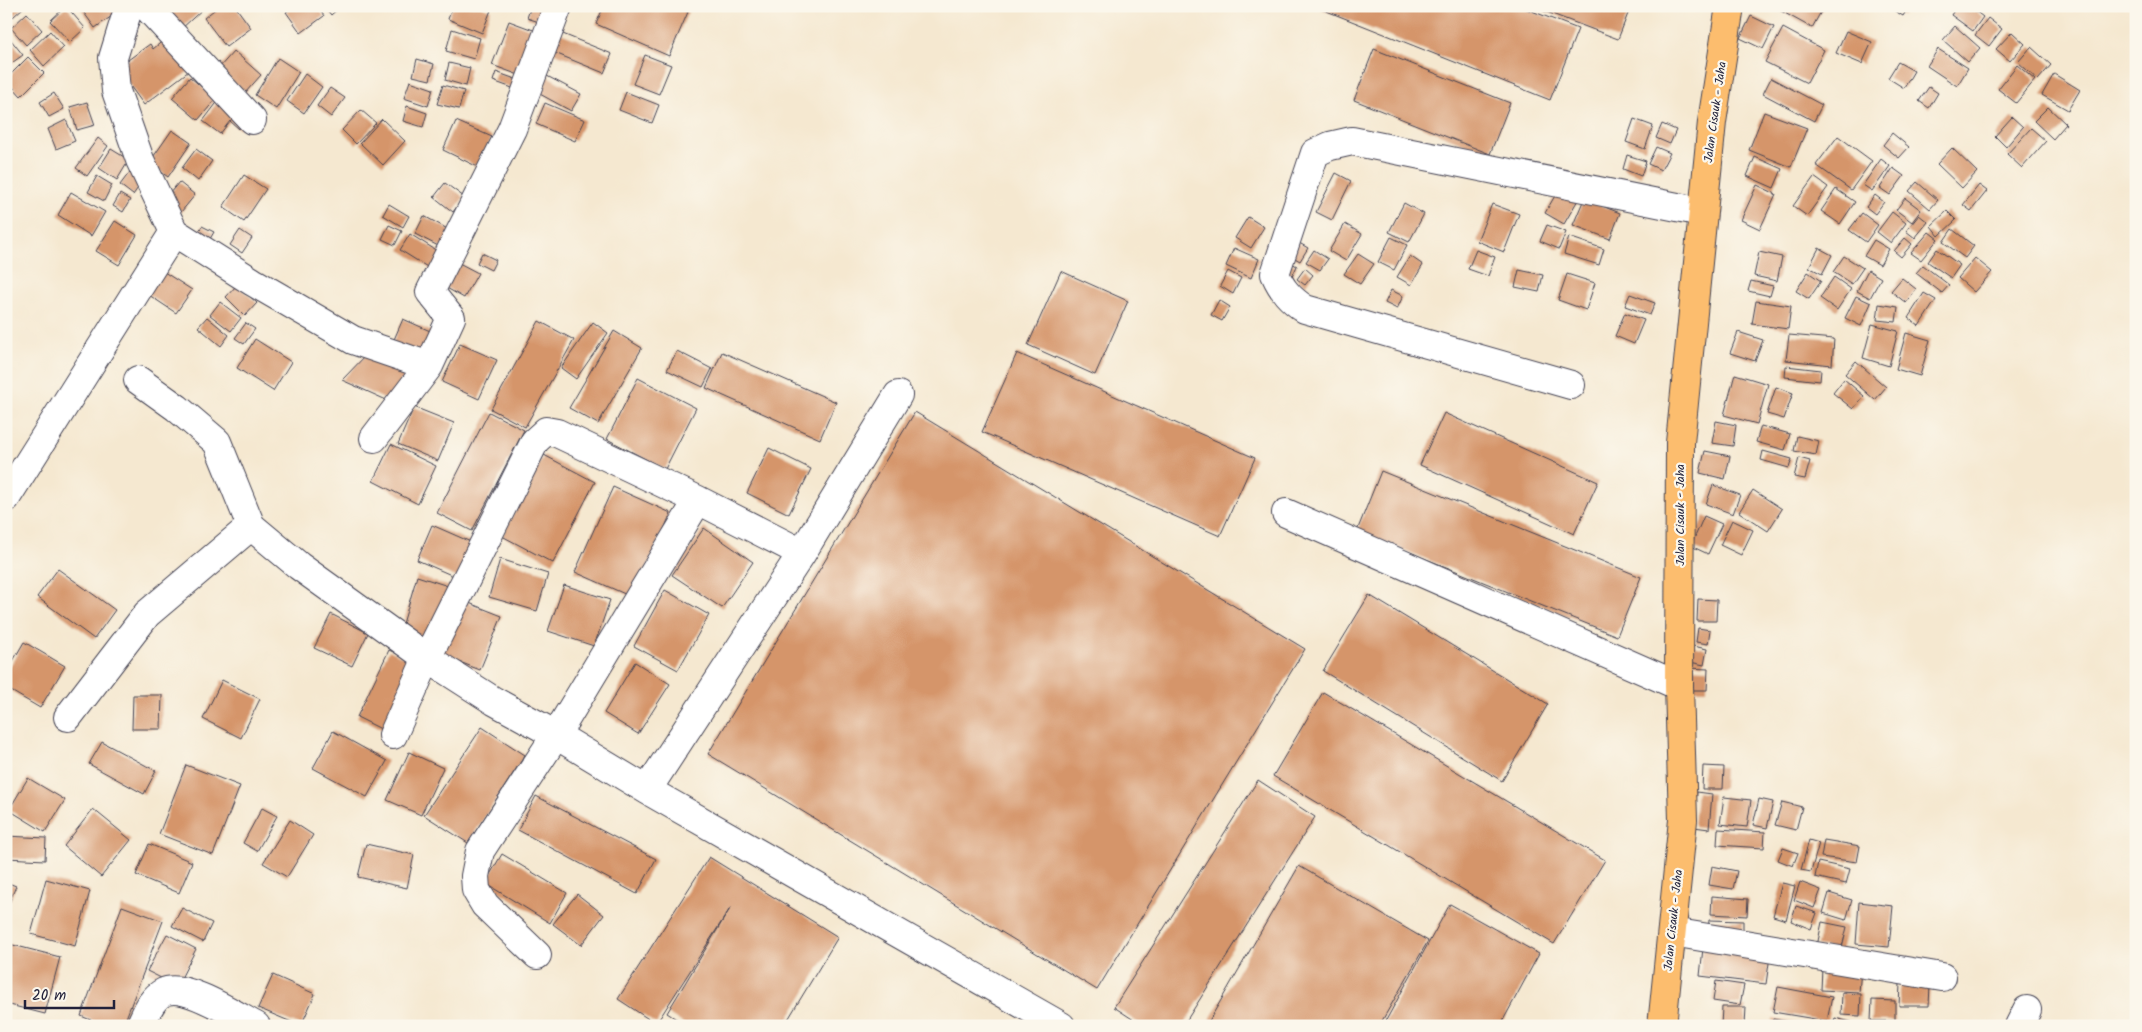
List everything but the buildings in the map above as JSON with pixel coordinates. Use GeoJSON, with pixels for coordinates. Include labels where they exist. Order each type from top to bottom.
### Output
{"type":"FeatureCollection","features":[{"type":"Feature","properties":{"kind":"main road","name":"Jalan Cisauk - Jaha"},"geometry":{"type":"LineString","coordinates":[[1662,1026],[1683,820],[1680,686],[1680,443],[1712,122],[1730,6]]}},
{"type":"Feature","properties":{"kind":"street"},"geometry":{"type":"LineString","coordinates":[[129,6],[112,58],[116,91],[140,160],[174,232],[253,282],[352,340],[429,366]]}},
{"type":"Feature","properties":{"kind":"street"},"geometry":{"type":"LineString","coordinates":[[146,6],[252,120]]}},
{"type":"Feature","properties":{"kind":"street"},"geometry":{"type":"LineString","coordinates":[[374,438],[429,366],[451,318],[430,292],[512,129],[558,6]]}},
{"type":"Feature","properties":{"kind":"street"},"geometry":{"type":"LineString","coordinates":[[1571,385],[1305,309],[1290,300],[1280,287],[1275,274],[1315,153],[1330,146],[1352,141],[1702,212]]}},
{"type":"Feature","properties":{"kind":"street"},"geometry":{"type":"LineString","coordinates":[[6,498],[174,232]]}},
{"type":"Feature","properties":{"kind":"street"},"geometry":{"type":"LineString","coordinates":[[138,380],[177,408],[217,442],[251,526],[299,566],[427,658],[494,701],[556,735],[647,790],[1062,1026]]}},
{"type":"Feature","properties":{"kind":"street"},"geometry":{"type":"LineString","coordinates":[[647,790],[802,553],[898,394]]}},
{"type":"Feature","properties":{"kind":"street"},"geometry":{"type":"LineString","coordinates":[[394,735],[427,658],[535,441],[546,431],[557,433],[698,500],[802,553]]}},
{"type":"Feature","properties":{"kind":"street"},"geometry":{"type":"LineString","coordinates":[[537,955],[485,905],[476,890],[475,876],[480,850],[556,735],[698,500]]}},
{"type":"Feature","properties":{"kind":"street"},"geometry":{"type":"LineString","coordinates":[[1286,513],[1680,686]]}},
{"type":"Feature","properties":{"kind":"street"},"geometry":{"type":"LineString","coordinates":[[68,717],[148,614],[251,526]]}},
{"type":"Feature","properties":{"kind":"street"},"geometry":{"type":"LineString","coordinates":[[1672,932],[1942,977]]}},
{"type":"Feature","properties":{"kind":"street"},"geometry":{"type":"LineString","coordinates":[[140,1026],[153,1000],[165,991],[181,991],[203,998],[256,1026]]}}]}
